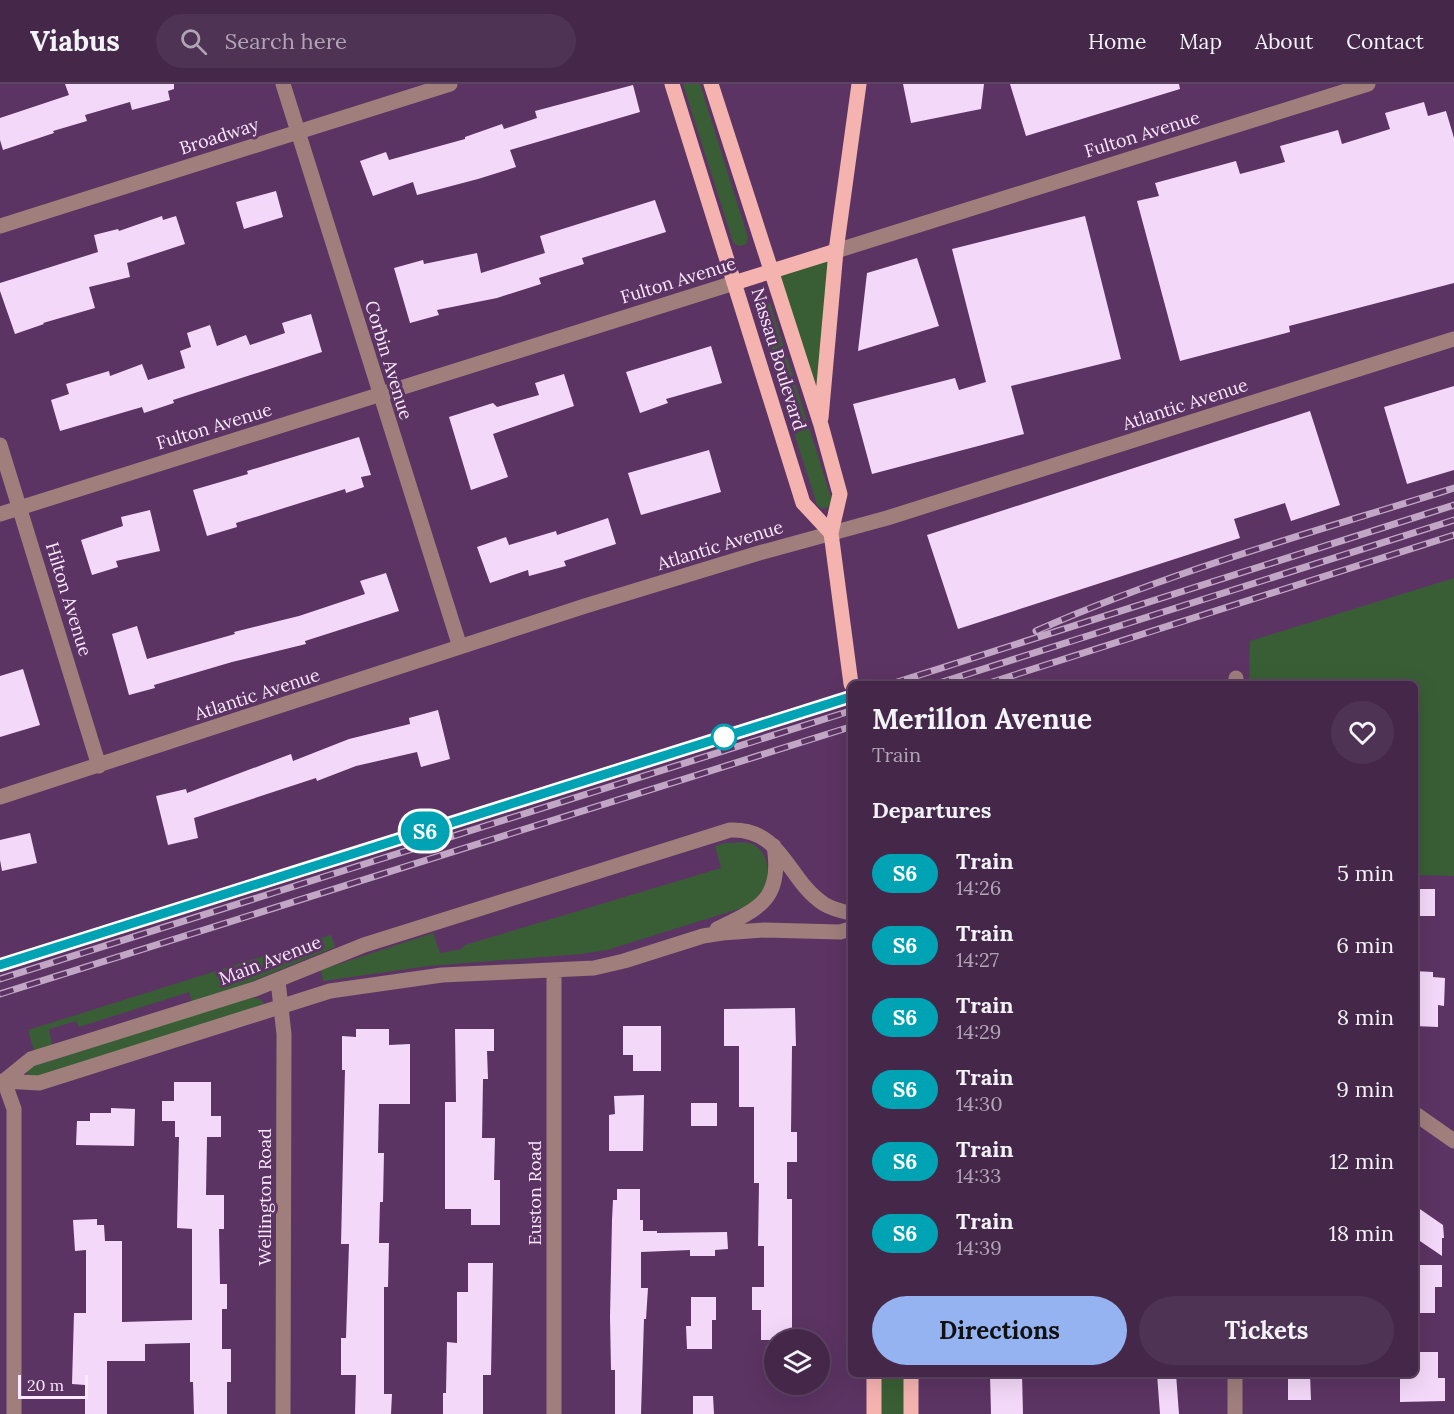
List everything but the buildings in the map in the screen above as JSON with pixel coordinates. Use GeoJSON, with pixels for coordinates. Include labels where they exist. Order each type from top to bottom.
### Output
{"type":"FeatureCollection","features":[{"type":"Feature","properties":{"kind":"main road","name":"Nassau Boulevard"},"geometry":{"type":"LineString","coordinates":[[672,84],[803,503],[831,533]]}},
{"type":"Feature","properties":{"kind":"main road","name":"Nassau Boulevard"},"geometry":{"type":"LineString","coordinates":[[711,84],[821,425],[840,494],[831,533],[851,681]]}},
{"type":"Feature","properties":{"kind":"main road"},"geometry":{"type":"LineString","coordinates":[[821,425],[836,251],[859,84]]}},
{"type":"Feature","properties":{"kind":"main road","name":"Fulton Avenue"},"geometry":{"type":"LineString","coordinates":[[734,283],[836,251]]}},
{"type":"Feature","properties":{"kind":"main road"},"geometry":{"type":"LineString","coordinates":[[874,1377],[874,1414]]}},
{"type":"Feature","properties":{"kind":"main road"},"geometry":{"type":"LineString","coordinates":[[911,1377],[911,1414]]}},
{"type":"Feature","properties":{"kind":"street","name":"Corbin Avenue"},"geometry":{"type":"LineString","coordinates":[[283,84],[460,647]]}},
{"type":"Feature","properties":{"kind":"street","name":"Broadway"},"geometry":{"type":"LineString","coordinates":[[0,226],[450,84]]}},
{"type":"Feature","properties":{"kind":"street","name":"Fulton Avenue"},"geometry":{"type":"LineString","coordinates":[[836,251],[1368,84]]}},
{"type":"Feature","properties":{"kind":"street","name":"Fulton Avenue"},"geometry":{"type":"LineString","coordinates":[[0,514],[734,283]]}},
{"type":"Feature","properties":{"kind":"street","name":"Atlantic Avenue"},"geometry":{"type":"LineString","coordinates":[[0,797],[585,606],[759,553],[898,515],[1454,339]]}},
{"type":"Feature","properties":{"kind":"street","name":"Hilton Avenue"},"geometry":{"type":"LineString","coordinates":[[0,445],[99,766]]}},
{"type":"Feature","properties":{"kind":"street","name":"Main Avenue"},"geometry":{"type":"LineString","coordinates":[[2,1081],[32,1059],[230,998],[278,981],[364,945],[730,830],[758,834],[774,845]]}},
{"type":"Feature","properties":{"kind":"street"},"geometry":{"type":"LineString","coordinates":[[774,845],[800,881],[818,899],[834,909],[848,912]]}},
{"type":"Feature","properties":{"kind":"street"},"geometry":{"type":"LineString","coordinates":[[14,1414],[14,1109],[2,1081],[39,1083],[330,991],[442,975],[554,972],[609,965],[703,936],[754,912],[767,898],[775,873],[774,845]]}},
{"type":"Feature","properties":{"kind":"street"},"geometry":{"type":"LineString","coordinates":[[703,936],[743,930],[840,932],[848,930]]}},
{"type":"Feature","properties":{"kind":"street","name":"Euston Road"},"geometry":{"type":"LineString","coordinates":[[554,972],[554,1414]]}},
{"type":"Feature","properties":{"kind":"street","name":"Wellington Road"},"geometry":{"type":"LineString","coordinates":[[278,981],[284,1034],[284,1414]]}},
{"type":"Feature","properties":{"kind":"street"},"geometry":{"type":"LineString","coordinates":[[1418,1116],[1454,1141]]}},
{"type":"Feature","properties":{"kind":"street"},"geometry":{"type":"LineString","coordinates":[[1234,1414],[1235,1377]]}},
{"type":"Feature","properties":{"kind":"green space"},"geometry":{"type":"Polygon","coordinates":[[[683,84],[700,84],[748,238],[747,243],[743,245],[738,246],[733,242],[683,84]]]}},
{"type":"Feature","properties":{"kind":"green space"},"geometry":{"type":"Polygon","coordinates":[[[831,258],[818,402],[778,274],[831,258]]]}},
{"type":"Feature","properties":{"kind":"green space"},"geometry":{"type":"Polygon","coordinates":[[[770,303],[832,501],[826,508],[817,505],[761,329],[767,304],[770,303]]]}},
{"type":"Feature","properties":{"kind":"green space"},"geometry":{"type":"Polygon","coordinates":[[[1454,578],[1454,876],[1418,875],[1418,681],[1249,681],[1250,641],[1454,578]]]}},
{"type":"Feature","properties":{"kind":"green space"},"geometry":{"type":"Polygon","coordinates":[[[725,843],[749,843],[756,846],[765,857],[768,871],[765,886],[748,906],[607,950],[428,966],[323,981],[321,970],[433,933],[440,953],[461,949],[465,945],[721,868],[715,846],[725,843]]]}},
{"type":"Feature","properties":{"kind":"green space"},"geometry":{"type":"Polygon","coordinates":[[[331,935],[335,947],[236,988],[192,1002],[189,992],[79,1027],[76,1021],[49,1029],[52,1045],[34,1051],[28,1030],[331,935]]]}},
{"type":"Feature","properties":{"kind":"green space"},"geometry":{"type":"Polygon","coordinates":[[[249,997],[260,999],[264,1004],[40,1083],[27,1077],[28,1068],[249,997]]]}},
{"type":"Feature","properties":{"kind":"green space"},"geometry":{"type":"Polygon","coordinates":[[[875,1377],[911,1377],[911,1414],[875,1414],[875,1377]]]}},
{"type":"Feature","properties":{"kind":"railway"},"geometry":{"type":"LineString","coordinates":[[1036,631],[1087,609],[1191,571],[1454,488]]}},
{"type":"Feature","properties":{"kind":"railway"},"geometry":{"type":"LineString","coordinates":[[900,681],[1454,505]]}},
{"type":"Feature","properties":{"kind":"railway"},"geometry":{"type":"LineString","coordinates":[[945,681],[1454,520]]}},
{"type":"Feature","properties":{"kind":"railway"},"geometry":{"type":"LineString","coordinates":[[995,681],[1454,535]]}},
{"type":"Feature","properties":{"kind":"railway"},"geometry":{"type":"LineString","coordinates":[[0,965],[848,698]]}},
{"type":"Feature","properties":{"kind":"railway"},"geometry":{"type":"LineString","coordinates":[[0,979],[848,712]]}},
{"type":"Feature","properties":{"kind":"railway"},"geometry":{"type":"LineString","coordinates":[[0,994],[848,728]]}},
{"type":"Feature","properties":{"kind":"train","name":"S6"},"geometry":{"type":"LineString","coordinates":[[0,965],[848,698]]}}]}
